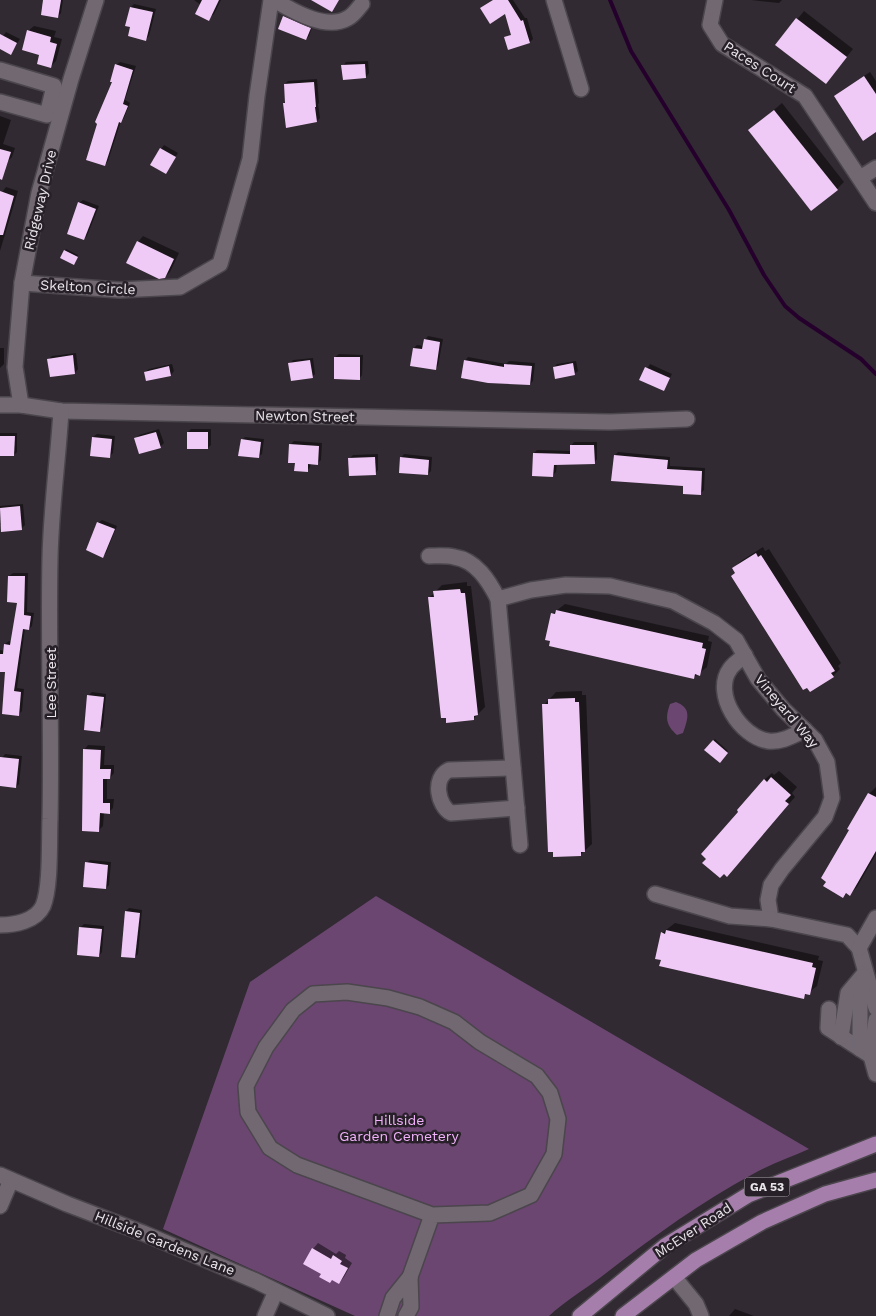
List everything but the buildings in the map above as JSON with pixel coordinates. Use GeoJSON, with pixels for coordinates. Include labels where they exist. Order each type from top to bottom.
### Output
{"type":"FeatureCollection","features":[{"type":"Feature","properties":{"kind":"main road","name":"McEver Road"},"geometry":{"type":"LineString","coordinates":[[580,1316],[665,1246],[748,1195],[876,1144]]}},
{"type":"Feature","properties":{"kind":"main road","name":"McEver Road"},"geometry":{"type":"LineString","coordinates":[[623,1316],[696,1260],[762,1222],[825,1194],[876,1180]]}},
{"type":"Feature","properties":{"kind":"street","name":"Ridgeway Drive"},"geometry":{"type":"LineString","coordinates":[[20,404],[15,367],[22,283],[39,193],[96,0]]}},
{"type":"Feature","properties":{"kind":"street","name":"Skelton Circle"},"geometry":{"type":"LineString","coordinates":[[22,283],[119,290],[180,287],[220,264],[250,159],[257,96],[273,0]]}},
{"type":"Feature","properties":{"kind":"street"},"geometry":{"type":"LineString","coordinates":[[273,0],[303,17],[336,23],[350,18],[362,4]]}},
{"type":"Feature","properties":{"kind":"street"},"geometry":{"type":"LineString","coordinates":[[554,0],[581,89]]}},
{"type":"Feature","properties":{"kind":"street","name":"Paces Court"},"geometry":{"type":"LineString","coordinates":[[715,0],[710,25],[722,44],[805,96],[876,203]]}},
{"type":"Feature","properties":{"kind":"street"},"geometry":{"type":"LineString","coordinates":[[0,70],[54,86],[47,115],[0,102]]}},
{"type":"Feature","properties":{"kind":"street"},"geometry":{"type":"LineString","coordinates":[[860,178],[876,168]]}},
{"type":"Feature","properties":{"kind":"street","name":"Newton Street"},"geometry":{"type":"LineString","coordinates":[[0,405],[20,404],[61,411],[610,422],[687,418]]}},
{"type":"Feature","properties":{"kind":"street","name":"Lee Street"},"geometry":{"type":"LineString","coordinates":[[0,925],[21,922],[35,916],[42,906],[46,893],[49,866],[51,758],[50,557],[61,411]]}},
{"type":"Feature","properties":{"kind":"street"},"geometry":{"type":"LineString","coordinates":[[429,556],[455,557],[477,567],[490,583],[498,600],[520,845]]}},
{"type":"Feature","properties":{"kind":"street","name":"Vineyard Way"},"geometry":{"type":"LineString","coordinates":[[498,600],[530,590],[566,585],[610,586],[673,601],[714,623],[736,640],[758,679],[783,709],[815,740],[827,762],[832,798],[825,817],[771,885],[768,900],[771,919]]}},
{"type":"Feature","properties":{"kind":"street"},"geometry":{"type":"LineString","coordinates":[[744,656],[729,669],[724,690],[730,711],[741,725],[760,739],[768,741],[789,738],[805,730]]}},
{"type":"Feature","properties":{"kind":"street"},"geometry":{"type":"LineString","coordinates":[[513,768],[449,770],[444,772],[438,782],[440,802],[445,810],[451,813],[517,808]]}},
{"type":"Feature","properties":{"kind":"street"},"geometry":{"type":"LineString","coordinates":[[655,894],[730,916],[771,919],[847,934],[859,948],[876,1008]]}},
{"type":"Feature","properties":{"kind":"street"},"geometry":{"type":"LineString","coordinates":[[859,948],[876,918]]}},
{"type":"Feature","properties":{"kind":"street"},"geometry":{"type":"LineString","coordinates":[[840,1037],[848,993],[865,973]]}},
{"type":"Feature","properties":{"kind":"street"},"geometry":{"type":"LineString","coordinates":[[865,973],[860,1004],[869,1053],[876,1074]]}},
{"type":"Feature","properties":{"kind":"street"},"geometry":{"type":"LineString","coordinates":[[347,992],[388,998],[420,1008],[454,1022],[480,1042],[537,1076],[550,1093],[558,1119],[554,1154],[531,1195],[490,1214],[432,1214],[297,1165],[270,1148],[248,1112],[246,1086],[266,1047],[293,1010],[313,994],[347,992]]}},
{"type":"Feature","properties":{"kind":"street"},"geometry":{"type":"LineString","coordinates":[[829,1009],[828,1028],[869,1053]]}},
{"type":"Feature","properties":{"kind":"street"},"geometry":{"type":"LineString","coordinates":[[869,1053],[876,1020]]}},
{"type":"Feature","properties":{"kind":"street"},"geometry":{"type":"LineString","coordinates":[[0,1206],[6,1178]]}},
{"type":"Feature","properties":{"kind":"street","name":"Hillside Gardens Lane"},"geometry":{"type":"LineString","coordinates":[[6,1178],[67,1204],[144,1233],[276,1291],[327,1316]]}},
{"type":"Feature","properties":{"kind":"street"},"geometry":{"type":"LineString","coordinates":[[406,1316],[410,1307],[410,1277],[432,1214]]}},
{"type":"Feature","properties":{"kind":"street"},"geometry":{"type":"LineString","coordinates":[[674,1276],[696,1304],[701,1316]]}},
{"type":"Feature","properties":{"kind":"street"},"geometry":{"type":"LineString","coordinates":[[387,1316],[393,1298],[410,1277]]}},
{"type":"Feature","properties":{"kind":"street"},"geometry":{"type":"LineString","coordinates":[[265,1316],[276,1291]]}},
{"type":"Feature","properties":{"kind":"green space"},"geometry":{"type":"Polygon","coordinates":[[[676,702],[685,707],[687,711],[683,733],[677,735],[671,728],[667,717],[670,704],[676,702]]]}},
{"type":"Feature","properties":{"kind":"green space","name":"Hillside Garden Cemetery"},"geometry":{"type":"Polygon","coordinates":[[[376,896],[809,1149],[760,1170],[694,1209],[561,1305],[549,1316],[355,1316],[163,1229],[250,982],[376,896]]]}},
{"type":"Feature","properties":{"kind":"waterway"},"geometry":{"type":"LineString","coordinates":[[610,0],[631,51],[729,210],[764,275],[785,306],[799,318],[861,359],[876,374]]}}]}
